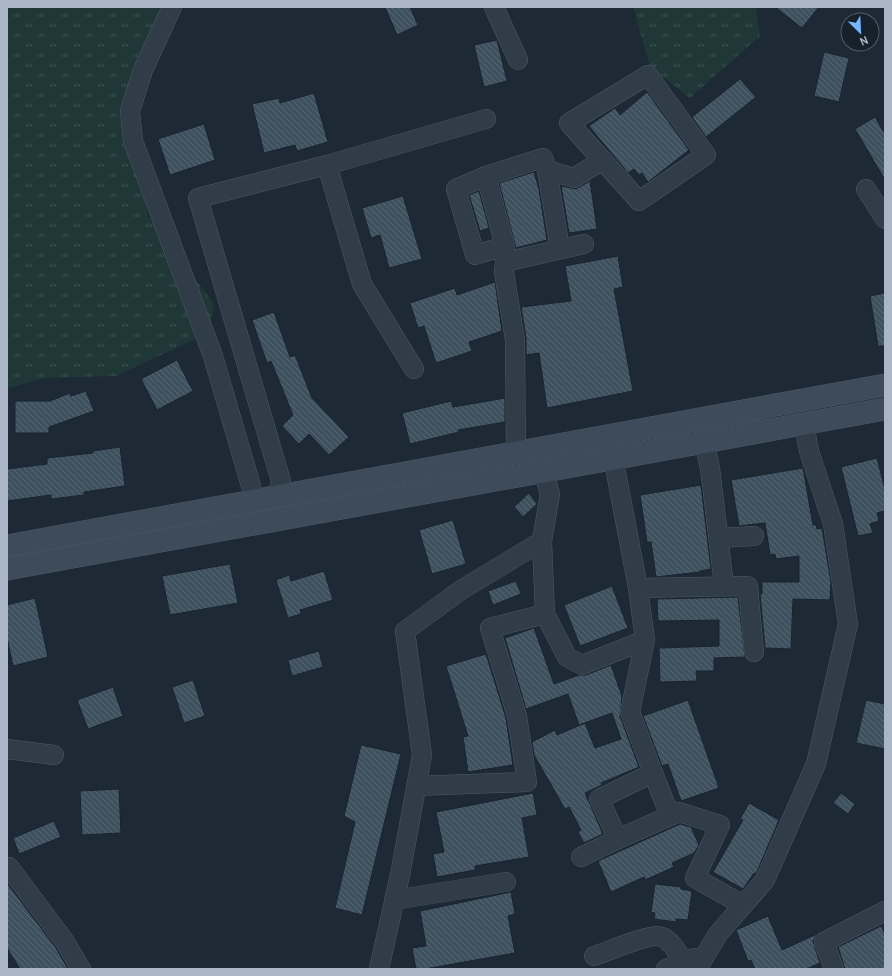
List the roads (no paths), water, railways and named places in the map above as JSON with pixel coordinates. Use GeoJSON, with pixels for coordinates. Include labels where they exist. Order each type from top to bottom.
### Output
{"type":"FeatureCollection","features":[{"type":"Feature","properties":{"kind":"main road"},"geometry":{"type":"LineString","coordinates":[[7,546],[246,494],[278,496],[885,385]]}},
{"type":"Feature","properties":{"kind":"main road"},"geometry":{"type":"LineString","coordinates":[[7,569],[885,409]]}},
{"type":"Feature","properties":{"kind":"main road"},"geometry":{"type":"LineString","coordinates":[[246,494],[246,526]]}},
{"type":"Feature","properties":{"kind":"street"},"geometry":{"type":"LineString","coordinates":[[172,7],[143,70],[130,111],[133,141],[213,356],[246,494]]}},
{"type":"Feature","properties":{"kind":"street"},"geometry":{"type":"LineString","coordinates":[[494,7],[518,60]]}},
{"type":"Feature","properties":{"kind":"street"},"geometry":{"type":"LineString","coordinates":[[648,75],[706,155],[639,201],[603,160],[569,122],[648,75]]}},
{"type":"Feature","properties":{"kind":"street"},"geometry":{"type":"LineString","coordinates":[[278,496],[281,481],[198,198],[327,165],[486,119]]}},
{"type":"Feature","properties":{"kind":"street"},"geometry":{"type":"LineString","coordinates":[[560,249],[547,170],[543,158],[486,176],[456,189],[475,255],[560,249],[584,244]]}},
{"type":"Feature","properties":{"kind":"street"},"geometry":{"type":"LineString","coordinates":[[547,170],[574,178],[603,160]]}},
{"type":"Feature","properties":{"kind":"street"},"geometry":{"type":"LineString","coordinates":[[327,165],[362,284],[414,369]]}},
{"type":"Feature","properties":{"kind":"street"},"geometry":{"type":"LineString","coordinates":[[486,176],[505,254],[504,272],[516,340],[516,453]]}},
{"type":"Feature","properties":{"kind":"street"},"geometry":{"type":"LineString","coordinates":[[866,189],[885,219]]}},
{"type":"Feature","properties":{"kind":"street"},"geometry":{"type":"LineString","coordinates":[[666,969],[695,962],[765,880],[816,764],[848,624],[833,524],[809,451],[804,424]]}},
{"type":"Feature","properties":{"kind":"street"},"geometry":{"type":"LineString","coordinates":[[704,441],[710,468],[724,586]]}},
{"type":"Feature","properties":{"kind":"street"},"geometry":{"type":"LineString","coordinates":[[613,458],[638,588],[645,640],[630,712],[670,816]]}},
{"type":"Feature","properties":{"kind":"street"},"geometry":{"type":"LineString","coordinates":[[544,471],[550,494],[542,541],[545,614],[567,657],[582,665],[645,640]]}},
{"type":"Feature","properties":{"kind":"street"},"geometry":{"type":"LineString","coordinates":[[719,538],[754,536]]}},
{"type":"Feature","properties":{"kind":"street"},"geometry":{"type":"LineString","coordinates":[[379,969],[422,755],[404,631],[461,590],[542,541]]}},
{"type":"Feature","properties":{"kind":"street"},"geometry":{"type":"LineString","coordinates":[[638,588],[748,586],[754,652]]}},
{"type":"Feature","properties":{"kind":"street"},"geometry":{"type":"LineString","coordinates":[[416,786],[527,782],[517,716],[490,628],[545,614]]}},
{"type":"Feature","properties":{"kind":"street"},"geometry":{"type":"LineString","coordinates":[[7,748],[54,755]]}},
{"type":"Feature","properties":{"kind":"street"},"geometry":{"type":"LineString","coordinates":[[618,839],[599,798],[653,773]]}},
{"type":"Feature","properties":{"kind":"street"},"geometry":{"type":"LineString","coordinates":[[581,857],[679,812],[720,825],[695,878],[743,905]]}},
{"type":"Feature","properties":{"kind":"street"},"geometry":{"type":"LineString","coordinates":[[7,869],[9,867],[65,942],[81,969]]}},
{"type":"Feature","properties":{"kind":"street"},"geometry":{"type":"LineString","coordinates":[[394,900],[506,882]]}},
{"type":"Feature","properties":{"kind":"street"},"geometry":{"type":"LineString","coordinates":[[834,969],[824,942],[883,916]]}},
{"type":"Feature","properties":{"kind":"street"},"geometry":{"type":"LineString","coordinates":[[594,956],[650,936],[660,936],[695,962]]}}]}
